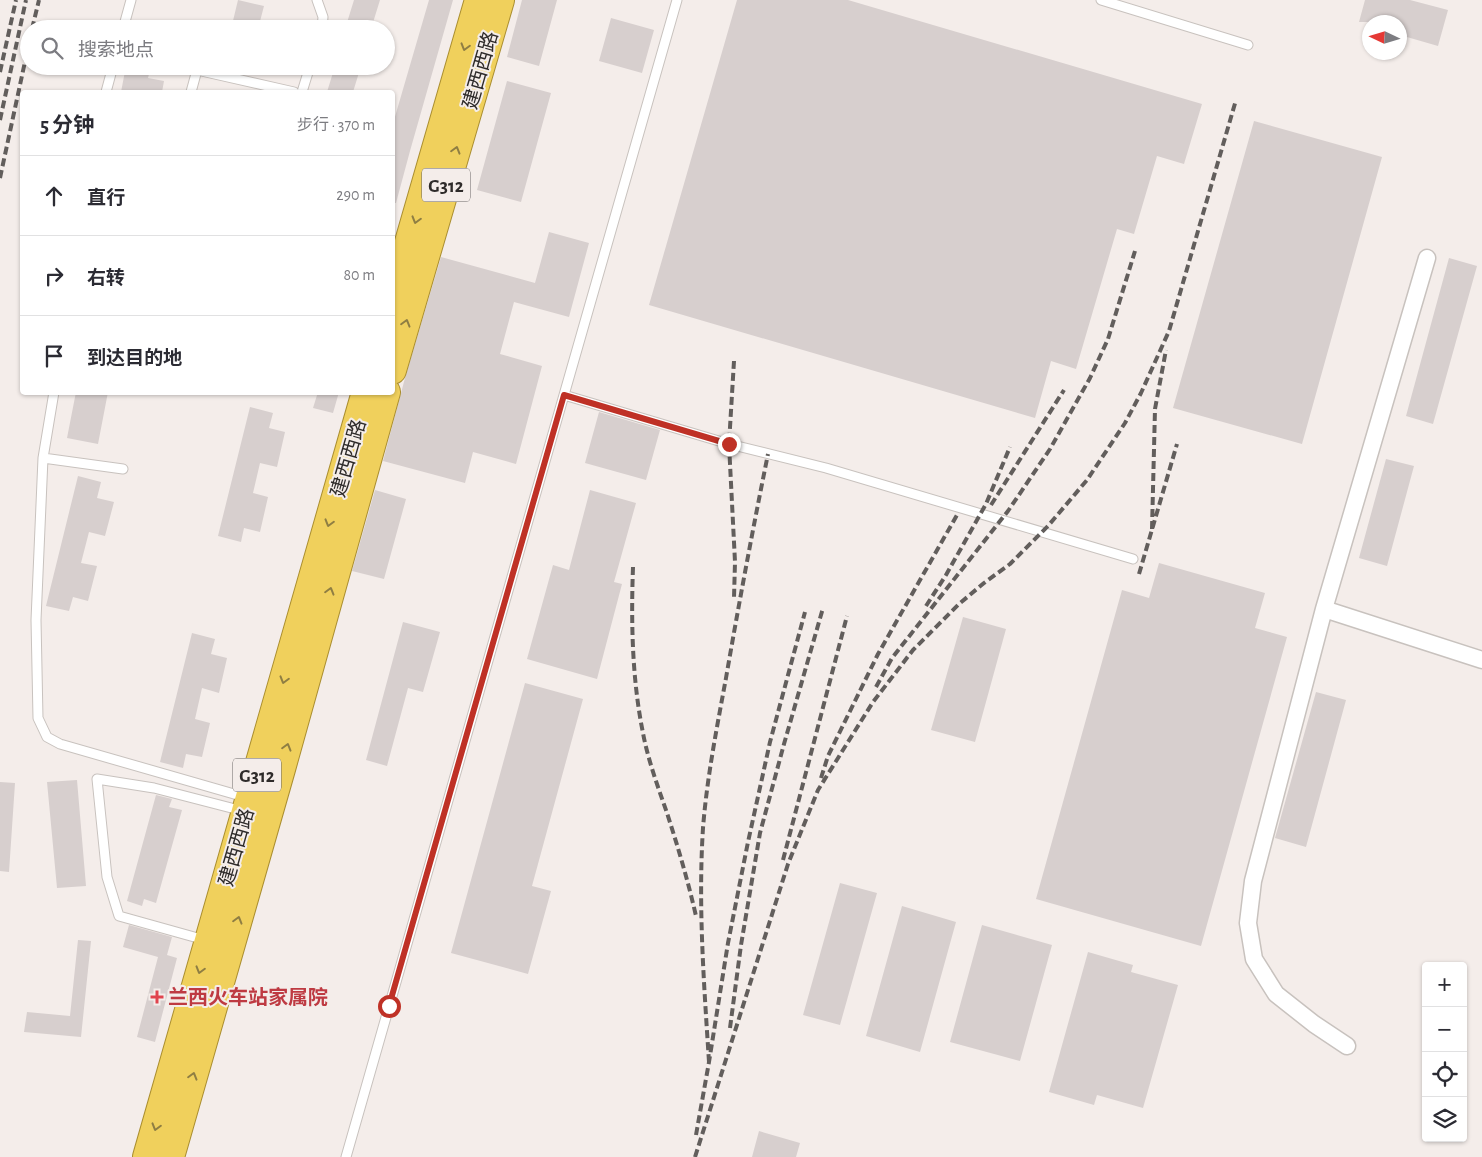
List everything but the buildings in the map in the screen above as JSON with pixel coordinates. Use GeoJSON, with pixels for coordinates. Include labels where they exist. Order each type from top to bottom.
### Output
{"type":"FeatureCollection","features":[{"type":"Feature","properties":{"kind":"highway","name":"建西西路"},"geometry":{"type":"LineString","coordinates":[[395,291],[479,0]]}},
{"type":"Feature","properties":{"kind":"highway","name":"建西西路"},"geometry":{"type":"LineString","coordinates":[[395,360],[500,0]]}},
{"type":"Feature","properties":{"kind":"highway","name":"建西西路"},"geometry":{"type":"LineString","coordinates":[[147,1157],[365,395]]}},
{"type":"Feature","properties":{"kind":"highway","name":"建西西路"},"geometry":{"type":"LineString","coordinates":[[170,1157],[385,395]]}},
{"type":"Feature","properties":{"kind":"street"},"geometry":{"type":"LineString","coordinates":[[1347,1046],[1314,1024],[1276,994],[1254,959],[1248,923],[1253,881],[1324,609],[1427,258]]}},
{"type":"Feature","properties":{"kind":"street"},"geometry":{"type":"LineString","coordinates":[[1324,609],[1482,660]]}},
{"type":"Feature","properties":{"kind":"lane"},"geometry":{"type":"LineString","coordinates":[[125,20],[131,0]]}},
{"type":"Feature","properties":{"kind":"lane"},"geometry":{"type":"LineString","coordinates":[[318,0],[323,20]]}},
{"type":"Feature","properties":{"kind":"lane"},"geometry":{"type":"LineString","coordinates":[[346,1157],[677,0]]}},
{"type":"Feature","properties":{"kind":"lane"},"geometry":{"type":"LineString","coordinates":[[1101,0],[1248,45]]}},
{"type":"Feature","properties":{"kind":"lane"},"geometry":{"type":"LineString","coordinates":[[107,90],[111,75]]}},
{"type":"Feature","properties":{"kind":"lane"},"geometry":{"type":"LineString","coordinates":[[192,90],[196,75]]}},
{"type":"Feature","properties":{"kind":"lane"},"geometry":{"type":"LineString","coordinates":[[219,75],[285,90]]}},
{"type":"Feature","properties":{"kind":"lane"},"geometry":{"type":"LineString","coordinates":[[303,90],[307,75]]}},
{"type":"Feature","properties":{"kind":"lane"},"geometry":{"type":"LineString","coordinates":[[54,395],[43,458],[36,620],[38,718],[47,737],[60,744],[248,805]]}},
{"type":"Feature","properties":{"kind":"lane"},"geometry":{"type":"LineString","coordinates":[[564,395],[729,444],[826,468],[1133,559]]}},
{"type":"Feature","properties":{"kind":"lane"},"geometry":{"type":"LineString","coordinates":[[43,458],[123,469]]}},
{"type":"Feature","properties":{"kind":"lane"},"geometry":{"type":"LineString","coordinates":[[209,941],[119,916],[107,877],[97,779],[248,805]]}},
{"type":"Feature","properties":{"kind":"railway"},"geometry":{"type":"LineString","coordinates":[[0,72],[16,0]]}},
{"type":"Feature","properties":{"kind":"railway"},"geometry":{"type":"LineString","coordinates":[[22,20],[26,0]]}},
{"type":"Feature","properties":{"kind":"railway"},"geometry":{"type":"LineString","coordinates":[[34,20],[39,0]]}},
{"type":"Feature","properties":{"kind":"railway"},"geometry":{"type":"LineString","coordinates":[[0,120],[20,28]]}},
{"type":"Feature","properties":{"kind":"railway"},"geometry":{"type":"LineString","coordinates":[[0,178],[22,75]]}},
{"type":"Feature","properties":{"kind":"railway"},"geometry":{"type":"LineString","coordinates":[[695,1157],[788,864],[818,790],[873,702],[913,650],[959,604],[1010,564],[1048,526],[1087,480],[1125,423],[1169,331],[1236,100]]}},
{"type":"Feature","properties":{"kind":"railway"},"geometry":{"type":"LineString","coordinates":[[876,687],[892,658],[1008,511],[1050,449],[1090,378],[1108,339],[1135,251]]}},
{"type":"Feature","properties":{"kind":"railway"},"geometry":{"type":"LineString","coordinates":[[1152,529],[1155,409],[1166,350]]}},
{"type":"Feature","properties":{"kind":"railway"},"geometry":{"type":"LineString","coordinates":[[734,361],[729,444],[735,562],[734,598]]}},
{"type":"Feature","properties":{"kind":"railway"},"geometry":{"type":"LineString","coordinates":[[991,505],[1064,390]]}},
{"type":"Feature","properties":{"kind":"railway"},"geometry":{"type":"LineString","coordinates":[[1139,574],[1177,444]]}},
{"type":"Feature","properties":{"kind":"railway"},"geometry":{"type":"LineString","coordinates":[[926,606],[946,575],[986,504],[1010,447]]}},
{"type":"Feature","properties":{"kind":"railway"},"geometry":{"type":"LineString","coordinates":[[709,1062],[701,916],[703,828],[716,734],[768,454]]}},
{"type":"Feature","properties":{"kind":"railway"},"geometry":{"type":"LineString","coordinates":[[821,778],[828,756],[878,654],[957,515]]}},
{"type":"Feature","properties":{"kind":"railway"},"geometry":{"type":"LineString","coordinates":[[633,567],[633,650],[639,713],[650,763],[683,864],[696,916]]}},
{"type":"Feature","properties":{"kind":"railway"},"geometry":{"type":"LineString","coordinates":[[730,1028],[741,945],[760,833],[823,608]]}},
{"type":"Feature","properties":{"kind":"railway"},"geometry":{"type":"LineString","coordinates":[[696,1135],[728,943],[748,842],[770,742],[805,612]]}},
{"type":"Feature","properties":{"kind":"railway"},"geometry":{"type":"LineString","coordinates":[[783,860],[847,616]]}},
{"type":"Feature","properties":{"kind":"place","name":"兰西火车站家属院"},"geometry":{"type":"Point","coordinates":[157,997]}},
{"type":"Feature","properties":{"kind":"route"},"geometry":{"type":"LineString","coordinates":[[389,1006],[564,395],[729,444]]}}]}
